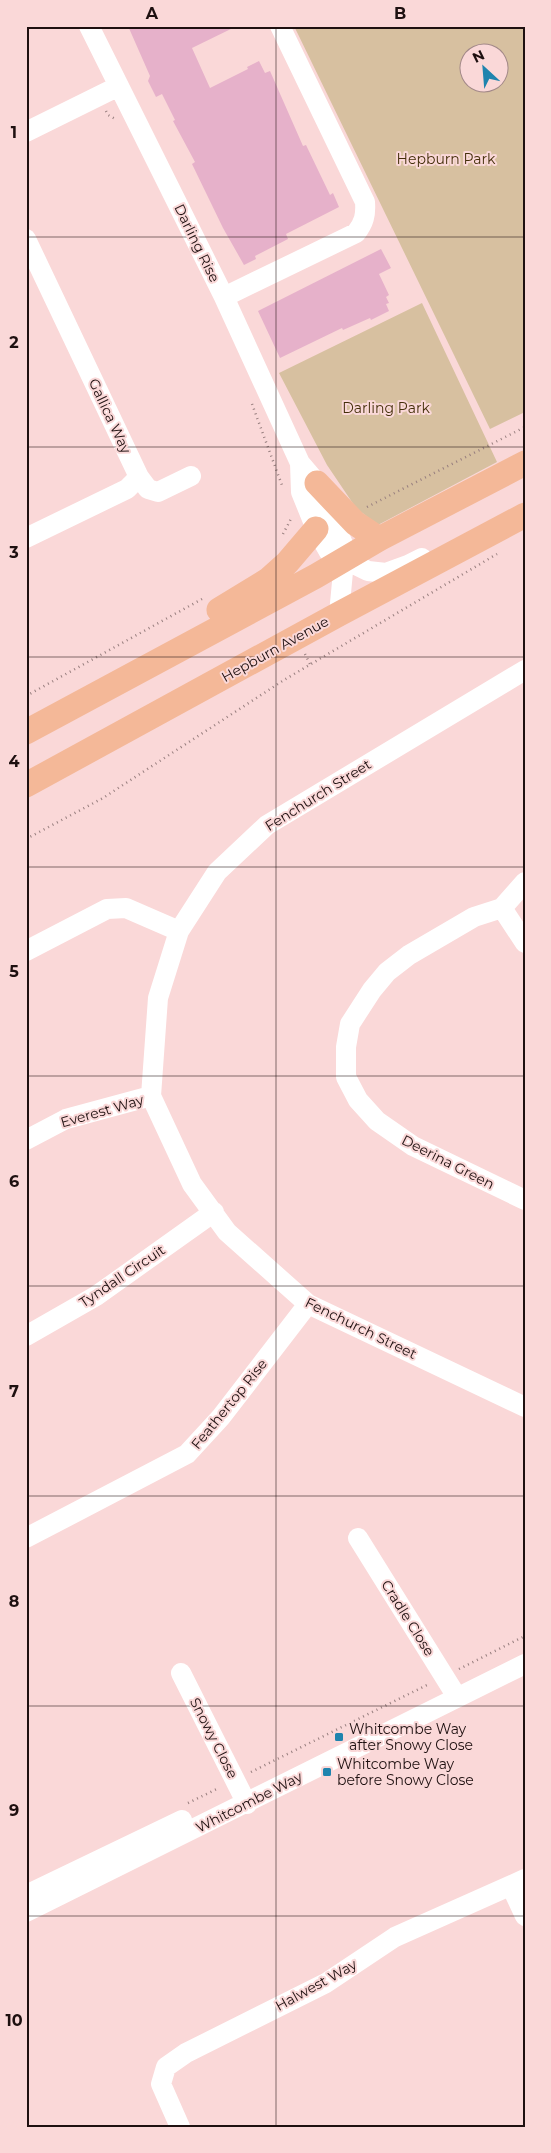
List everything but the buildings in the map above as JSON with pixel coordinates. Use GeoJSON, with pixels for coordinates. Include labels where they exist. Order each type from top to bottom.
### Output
{"type":"FeatureCollection","features":[{"type":"Feature","properties":{"kind":"main road"},"geometry":{"type":"LineString","coordinates":[[26,732],[344,560],[379,539],[525,463]]}},
{"type":"Feature","properties":{"kind":"main road"},"geometry":{"type":"LineString","coordinates":[[317,483],[355,523],[379,539]]}},
{"type":"Feature","properties":{"kind":"main road","name":"Hepburn Avenue"},"geometry":{"type":"LineString","coordinates":[[26,785],[525,515]]}},
{"type":"Feature","properties":{"kind":"main road"},"geometry":{"type":"LineString","coordinates":[[102,690],[126,667],[268,580],[316,529]]}},
{"type":"Feature","properties":{"kind":"street","name":"Darling Rise"},"geometry":{"type":"LineString","coordinates":[[89,26],[224,297],[300,463],[317,483],[344,544],[339,614]]}},
{"type":"Feature","properties":{"kind":"street"},"geometry":{"type":"LineString","coordinates":[[224,297],[356,233],[363,224],[366,214],[365,202],[280,26]]}},
{"type":"Feature","properties":{"kind":"street"},"geometry":{"type":"LineString","coordinates":[[26,132],[119,86]]}},
{"type":"Feature","properties":{"kind":"street","name":"Gallica Way"},"geometry":{"type":"LineString","coordinates":[[26,239],[139,477]]}},
{"type":"Feature","properties":{"kind":"street","name":"Darling Rise"},"geometry":{"type":"LineString","coordinates":[[300,463],[301,492],[316,529],[329,552],[368,571],[386,572],[408,565],[525,502]]}},
{"type":"Feature","properties":{"kind":"street"},"geometry":{"type":"LineString","coordinates":[[26,538],[126,489],[139,477],[148,489],[158,492],[191,476]]}},
{"type":"Feature","properties":{"kind":"street","name":"Fenchurch Street"},"geometry":{"type":"LineString","coordinates":[[525,670],[267,825],[217,872],[179,931],[158,998],[151,1096],[192,1184],[227,1232],[308,1304],[525,1407]]}},
{"type":"Feature","properties":{"kind":"street"},"geometry":{"type":"LineString","coordinates":[[525,882],[502,908],[525,943]]}},
{"type":"Feature","properties":{"kind":"street"},"geometry":{"type":"LineString","coordinates":[[26,951],[107,909],[126,908],[179,931]]}},
{"type":"Feature","properties":{"kind":"street","name":"Deerina Green"},"geometry":{"type":"LineString","coordinates":[[502,908],[474,917],[409,955],[387,972],[372,990],[350,1024],[346,1047],[346,1077],[358,1100],[377,1121],[413,1146],[525,1200]]}},
{"type":"Feature","properties":{"kind":"street","name":"Everest Way"},"geometry":{"type":"LineString","coordinates":[[26,1140],[66,1119],[151,1096]]}},
{"type":"Feature","properties":{"kind":"street","name":"Tyndall Circuit"},"geometry":{"type":"LineString","coordinates":[[26,1336],[96,1296],[214,1212]]}},
{"type":"Feature","properties":{"kind":"street","name":"Feathertop Rise"},"geometry":{"type":"LineString","coordinates":[[26,1538],[187,1454],[221,1418],[308,1304]]}},
{"type":"Feature","properties":{"kind":"street","name":"Cradle Close"},"geometry":{"type":"LineString","coordinates":[[358,1538],[450,1686]]}},
{"type":"Feature","properties":{"kind":"street","name":"Whitcombe Way"},"geometry":{"type":"LineString","coordinates":[[26,1895],[241,1792],[525,1650]]}},
{"type":"Feature","properties":{"kind":"street","name":"Whitcombe Way"},"geometry":{"type":"LineString","coordinates":[[450,1686],[525,1664]]}},
{"type":"Feature","properties":{"kind":"street","name":"Snowy Close"},"geometry":{"type":"LineString","coordinates":[[181,1673],[241,1792]]}},
{"type":"Feature","properties":{"kind":"street","name":"Whitcombe Way"},"geometry":{"type":"LineString","coordinates":[[26,1912],[241,1792]]}},
{"type":"Feature","properties":{"kind":"street"},"geometry":{"type":"LineString","coordinates":[[518,1882],[525,1916]]}},
{"type":"Feature","properties":{"kind":"street","name":"Halwest Way"},"geometry":{"type":"LineString","coordinates":[[180,2127],[161,2084],[166,2067],[186,2053],[326,1983],[395,1937],[518,1882]]}},
{"type":"Feature","properties":{"kind":"path"},"geometry":{"type":"LineString","coordinates":[[98,97],[108,115],[123,124]]}},
{"type":"Feature","properties":{"kind":"path"},"geometry":{"type":"LineString","coordinates":[[251,400],[284,490]]}},
{"type":"Feature","properties":{"kind":"path"},"geometry":{"type":"LineString","coordinates":[[280,540],[292,517]]}},
{"type":"Feature","properties":{"kind":"path"},"geometry":{"type":"LineString","coordinates":[[26,838],[104,798],[284,680],[384,619],[504,551]]}},
{"type":"Feature","properties":{"kind":"path"},"geometry":{"type":"LineString","coordinates":[[183,1806],[241,1792],[450,1686],[525,1636]]}},
{"type":"Feature","properties":{"kind":"green space","name":"Hepburn Park"},"geometry":{"type":"Polygon","coordinates":[[[294,26],[525,26],[525,412],[490,429],[294,26]]]}},
{"type":"Feature","properties":{"kind":"green space","name":"Darling Park"},"geometry":{"type":"Polygon","coordinates":[[[422,303],[497,462],[378,525],[356,508],[327,465],[279,373],[422,303]]]}},
{"type":"Feature","properties":{"kind":"place","name":"Whitcombe Way after Snowy Close"},"geometry":{"type":"Point","coordinates":[339,1737]}},
{"type":"Feature","properties":{"kind":"place","name":"Whitcombe Way before Snowy Close"},"geometry":{"type":"Point","coordinates":[327,1772]}}]}
